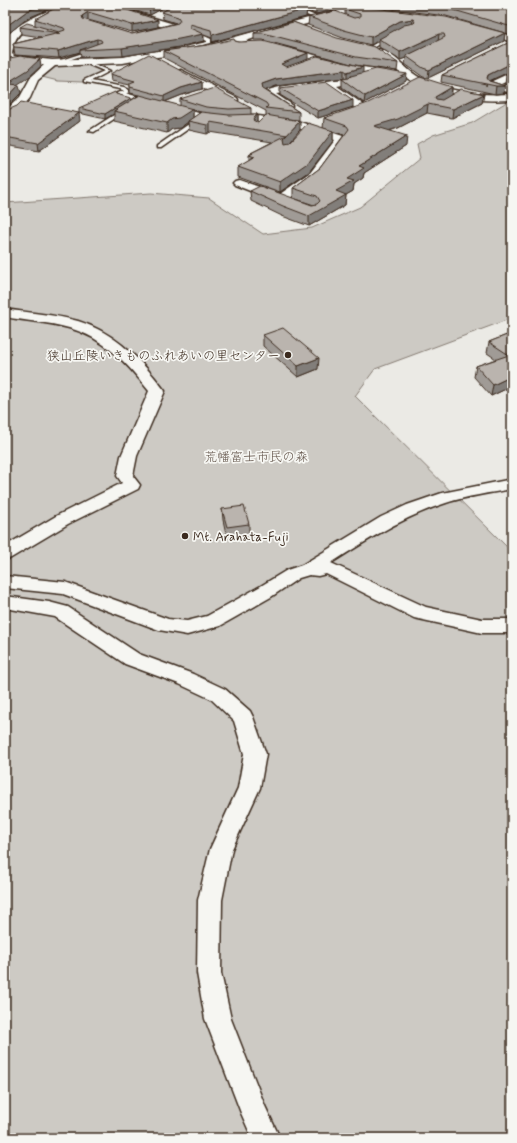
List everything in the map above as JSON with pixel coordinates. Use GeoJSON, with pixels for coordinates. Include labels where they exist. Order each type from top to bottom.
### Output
{"type":"FeatureCollection","features":[{"type":"Feature","properties":{"kind":"street"},"geometry":{"type":"LineString","coordinates":[[69,5],[11,36],[7,55],[8,60],[52,63],[123,60],[149,55],[207,48],[256,45]]}},
{"type":"Feature","properties":{"kind":"street"},"geometry":{"type":"LineString","coordinates":[[89,5],[118,7],[174,27],[146,34]]}},
{"type":"Feature","properties":{"kind":"street"},"geometry":{"type":"LineString","coordinates":[[341,5],[356,9]]}},
{"type":"Feature","properties":{"kind":"street"},"geometry":{"type":"LineString","coordinates":[[101,16],[118,7]]}},
{"type":"Feature","properties":{"kind":"street"},"geometry":{"type":"LineString","coordinates":[[207,48],[331,14],[356,9],[374,8]]}},
{"type":"Feature","properties":{"kind":"street"},"geometry":{"type":"LineString","coordinates":[[151,20],[162,14]]}},
{"type":"Feature","properties":{"kind":"street"},"geometry":{"type":"LineString","coordinates":[[293,24],[313,31]]}},
{"type":"Feature","properties":{"kind":"street"},"geometry":{"type":"LineString","coordinates":[[10,26],[28,28]]}},
{"type":"Feature","properties":{"kind":"street"},"geometry":{"type":"LineString","coordinates":[[474,27],[510,42]]}},
{"type":"Feature","properties":{"kind":"street"},"geometry":{"type":"LineString","coordinates":[[358,46],[385,55],[400,64],[420,81]]}},
{"type":"Feature","properties":{"kind":"street"},"geometry":{"type":"LineString","coordinates":[[278,48],[316,61],[354,69],[382,72],[420,81],[462,94],[493,99],[512,97]]}},
{"type":"Feature","properties":{"kind":"street"},"geometry":{"type":"LineString","coordinates":[[149,55],[240,103]]}},
{"type":"Feature","properties":{"kind":"street"},"geometry":{"type":"LineString","coordinates":[[5,116],[13,111],[25,98],[34,79],[52,63]]}},
{"type":"Feature","properties":{"kind":"street"},"geometry":{"type":"LineString","coordinates":[[512,75],[492,85],[512,91]]}},
{"type":"Feature","properties":{"kind":"street"},"geometry":{"type":"LineString","coordinates":[[404,88],[420,81],[442,77]]}},
{"type":"Feature","properties":{"kind":"street"},"geometry":{"type":"LineString","coordinates":[[264,112],[268,93],[278,90],[348,81]]}},
{"type":"Feature","properties":{"kind":"street"},"geometry":{"type":"LineString","coordinates":[[329,84],[362,109]]}},
{"type":"Feature","properties":{"kind":"street"},"geometry":{"type":"LineString","coordinates":[[200,94],[213,90]]}},
{"type":"Feature","properties":{"kind":"street"},"geometry":{"type":"LineString","coordinates":[[121,95],[137,103],[165,107],[202,117],[228,120],[264,112],[301,114],[312,127]]}},
{"type":"Feature","properties":{"kind":"street"},"geometry":{"type":"LineString","coordinates":[[165,107],[179,101]]}},
{"type":"Feature","properties":{"kind":"street"},"geometry":{"type":"LineString","coordinates":[[264,112],[312,127],[342,139],[323,165],[314,174],[282,198]]}},
{"type":"Feature","properties":{"kind":"street"},"geometry":{"type":"LineString","coordinates":[[238,183],[294,203]]}},
{"type":"Feature","properties":{"kind":"street"},"geometry":{"type":"LineString","coordinates":[[5,313],[72,324],[102,336],[140,368],[157,391],[129,456],[125,476],[132,486],[62,520],[5,554]]}},
{"type":"Feature","properties":{"kind":"street"},"geometry":{"type":"LineString","coordinates":[[5,582],[65,588],[166,625],[187,628],[213,620],[265,592],[293,574],[308,568],[387,521],[413,509],[442,498],[474,490],[512,484]]}},
{"type":"Feature","properties":{"kind":"street"},"geometry":{"type":"LineString","coordinates":[[308,568],[318,570],[328,568],[420,613],[482,626],[512,626]]}},
{"type":"Feature","properties":{"kind":"street"},"geometry":{"type":"LineString","coordinates":[[5,602],[49,608],[61,612],[132,659],[186,679],[218,694],[243,717],[255,754],[249,788],[221,849],[210,900],[209,973],[218,1019],[251,1106],[266,1138]]}},
{"type":"Feature","properties":{"kind":"lane"},"geometry":{"type":"LineString","coordinates":[[283,5],[319,18]]}},
{"type":"Feature","properties":{"kind":"lane"},"geometry":{"type":"LineString","coordinates":[[331,14],[343,19]]}},
{"type":"Feature","properties":{"kind":"lane"},"geometry":{"type":"LineString","coordinates":[[173,52],[209,43],[209,40],[193,33]]}},
{"type":"Feature","properties":{"kind":"lane"},"geometry":{"type":"LineString","coordinates":[[368,49],[395,35]]}},
{"type":"Feature","properties":{"kind":"lane"},"geometry":{"type":"LineString","coordinates":[[52,63],[99,49]]}},
{"type":"Feature","properties":{"kind":"lane"},"geometry":{"type":"LineString","coordinates":[[87,62],[108,71],[86,81],[122,88],[127,91],[121,95]]}},
{"type":"Feature","properties":{"kind":"lane"},"geometry":{"type":"LineString","coordinates":[[367,76],[382,72]]}},
{"type":"Feature","properties":{"kind":"lane"},"geometry":{"type":"LineString","coordinates":[[450,100],[462,94]]}},
{"type":"Feature","properties":{"kind":"lane"},"geometry":{"type":"LineString","coordinates":[[92,130],[128,108]]}},
{"type":"Feature","properties":{"kind":"lane"},"geometry":{"type":"LineString","coordinates":[[159,147],[202,117]]}},
{"type":"Feature","properties":{"kind":"green space"},"geometry":{"type":"Polygon","coordinates":[[[87,63],[105,71],[82,82],[58,81],[42,77],[56,65],[87,63]]]}},
{"type":"Feature","properties":{"kind":"green space","name":"荒幡富士市民の森"},"geometry":{"type":"Polygon","coordinates":[[[512,100],[512,318],[375,369],[355,396],[512,552],[512,1138],[5,1138],[5,203],[151,193],[209,198],[263,234],[312,228],[360,207],[420,158],[417,144],[433,135],[472,123],[512,100]]]}},
{"type":"Feature","properties":{"kind":"building"},"geometry":{"type":"Polygon","coordinates":[[[5,5],[42,5],[27,11],[8,25],[5,25],[5,5]]]}},
{"type":"Feature","properties":{"kind":"building"},"geometry":{"type":"Polygon","coordinates":[[[61,5],[112,5],[158,20],[132,25],[88,12],[82,16],[83,19],[132,34],[178,23],[180,20],[178,17],[162,12],[174,5],[295,5],[307,9],[212,35],[211,30],[190,24],[190,28],[203,34],[122,48],[80,50],[102,42],[101,40],[97,39],[58,51],[14,47],[13,44],[60,33],[20,27],[27,23],[59,32],[65,30],[64,28],[35,19],[61,5]]]}},
{"type":"Feature","properties":{"kind":"building"},"geometry":{"type":"Polygon","coordinates":[[[139,5],[156,5],[149,8],[139,5]]]}},
{"type":"Feature","properties":{"kind":"building"},"geometry":{"type":"Polygon","coordinates":[[[310,5],[325,5],[316,7],[310,5]]]}},
{"type":"Feature","properties":{"kind":"building"},"geometry":{"type":"Polygon","coordinates":[[[418,5],[512,5],[512,27],[447,8],[418,5]]]}},
{"type":"Feature","properties":{"kind":"building"},"geometry":{"type":"Polygon","coordinates":[[[358,6],[446,17],[505,33],[429,70],[423,68],[406,56],[445,37],[444,34],[439,34],[400,52],[379,39],[404,25],[414,23],[415,22],[413,19],[400,21],[371,37],[344,30],[309,17],[335,11],[354,18],[360,17],[360,14],[345,9],[358,6]]]}},
{"type":"Feature","properties":{"kind":"building"},"geometry":{"type":"Polygon","coordinates":[[[293,22],[337,38],[375,47],[398,63],[356,57],[263,33],[254,33],[293,22]]]}},
{"type":"Feature","properties":{"kind":"building"},"geometry":{"type":"Polygon","coordinates":[[[234,39],[235,41],[239,42],[263,41],[308,53],[281,64],[286,67],[317,56],[363,67],[347,72],[344,70],[276,79],[262,84],[263,89],[299,112],[266,108],[268,106],[266,103],[164,51],[207,45],[234,39]]]}},
{"type":"Feature","properties":{"kind":"building"},"geometry":{"type":"Polygon","coordinates":[[[512,41],[512,63],[488,75],[487,78],[489,81],[505,86],[496,86],[442,75],[512,41]]]}},
{"type":"Feature","properties":{"kind":"building"},"geometry":{"type":"Polygon","coordinates":[[[149,54],[202,82],[181,88],[164,96],[130,87],[130,83],[135,81],[110,74],[149,54]]]}},
{"type":"Feature","properties":{"kind":"building"},"geometry":{"type":"Polygon","coordinates":[[[20,56],[40,59],[28,70],[10,81],[14,81],[10,84],[19,85],[5,100],[5,59],[20,56]]]}},
{"type":"Feature","properties":{"kind":"building"},"geometry":{"type":"Polygon","coordinates":[[[376,69],[407,74],[365,96],[342,79],[349,78],[351,76],[376,69]]]}},
{"type":"Feature","properties":{"kind":"building"},"geometry":{"type":"Polygon","coordinates":[[[512,73],[512,78],[506,76],[512,73]]]}},
{"type":"Feature","properties":{"kind":"building"},"geometry":{"type":"Polygon","coordinates":[[[420,77],[452,87],[435,97],[436,99],[442,100],[461,89],[484,94],[453,109],[428,104],[398,119],[374,126],[407,136],[359,166],[364,168],[347,179],[354,181],[336,191],[346,195],[309,216],[250,191],[260,186],[312,205],[317,204],[320,201],[317,196],[293,188],[320,168],[349,129],[347,126],[324,118],[368,103],[420,77]]]}},
{"type":"Feature","properties":{"kind":"building"},"geometry":{"type":"Polygon","coordinates":[[[327,82],[353,100],[318,111],[280,88],[327,82]]]}},
{"type":"Feature","properties":{"kind":"building"},"geometry":{"type":"Polygon","coordinates":[[[214,88],[251,108],[229,109],[206,107],[180,99],[214,88]]]}},
{"type":"Feature","properties":{"kind":"building"},"geometry":{"type":"Polygon","coordinates":[[[115,92],[116,94],[131,98],[105,114],[79,108],[115,92]]]}},
{"type":"Feature","properties":{"kind":"building"},"geometry":{"type":"Polygon","coordinates":[[[140,95],[193,109],[179,118],[172,119],[167,123],[114,111],[140,95]]]}},
{"type":"Feature","properties":{"kind":"building"},"geometry":{"type":"Polygon","coordinates":[[[21,102],[79,113],[38,143],[5,137],[5,111],[17,106],[21,102]]]}},
{"type":"Feature","properties":{"kind":"building"},"geometry":{"type":"Polygon","coordinates":[[[201,112],[229,115],[257,114],[253,120],[258,123],[266,115],[300,121],[287,135],[210,122],[207,125],[188,121],[201,112]]]}},
{"type":"Feature","properties":{"kind":"building"},"geometry":{"type":"Polygon","coordinates":[[[308,123],[333,131],[309,162],[280,182],[238,167],[255,157],[249,155],[253,153],[251,153],[287,135],[284,138],[285,143],[290,142],[308,123]]]}},
{"type":"Feature","properties":{"kind":"building"},"geometry":{"type":"Polygon","coordinates":[[[283,328],[319,358],[298,366],[263,335],[283,328]]]}},
{"type":"Feature","properties":{"kind":"building"},"geometry":{"type":"Polygon","coordinates":[[[512,333],[512,376],[493,385],[476,366],[509,355],[489,342],[512,333]]]}},
{"type":"Feature","properties":{"kind":"building"},"geometry":{"type":"Polygon","coordinates":[[[244,506],[249,524],[227,527],[222,509],[244,506]]]}},
{"type":"Feature","properties":{"kind":"waterway"},"geometry":{"type":"LineString","coordinates":[[28,59],[47,54]]}},
{"type":"Feature","properties":{"kind":"place","name":"狭山丘陵いきものふれあいの里センター"},"geometry":{"type":"Point","coordinates":[288,355]}},
{"type":"Feature","properties":{"kind":"place","name":"Mt. Arahata-Fuji"},"geometry":{"type":"Point","coordinates":[185,536]}}]}
